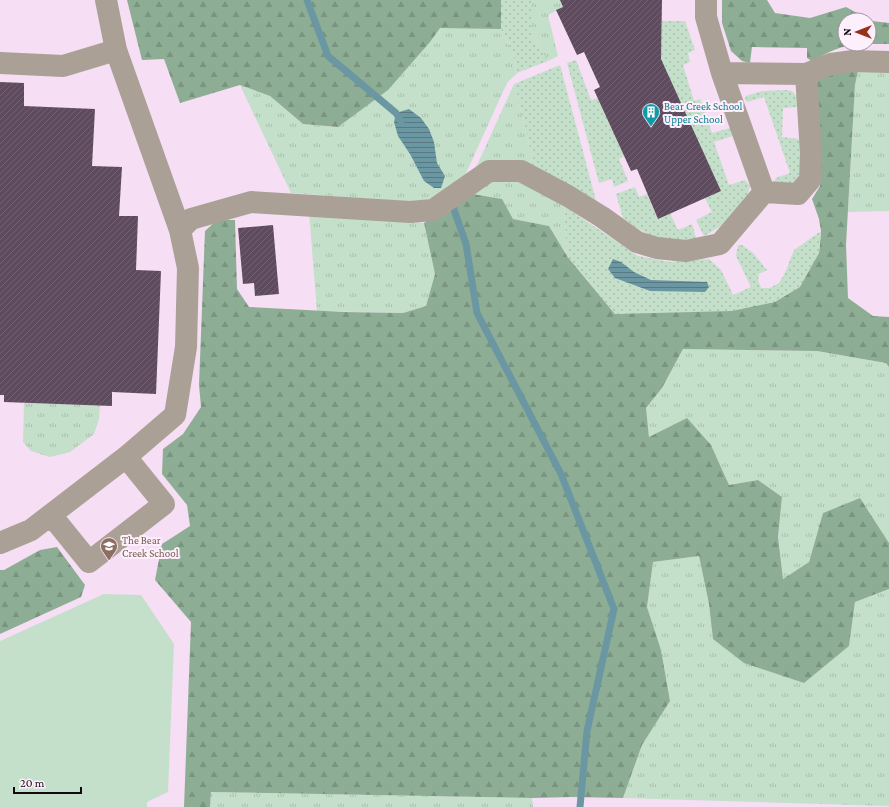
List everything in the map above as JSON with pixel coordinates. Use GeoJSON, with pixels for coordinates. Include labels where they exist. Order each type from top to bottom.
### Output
{"type":"FeatureCollection","features":[{"type":"Feature","properties":{"kind":"street"},"geometry":{"type":"LineString","coordinates":[[0,543],[31,530],[126,457],[175,415],[186,347],[188,268],[180,230],[116,50],[106,0]]}},
{"type":"Feature","properties":{"kind":"street"},"geometry":{"type":"LineString","coordinates":[[706,0],[706,17],[722,73],[764,192]]}},
{"type":"Feature","properties":{"kind":"street"},"geometry":{"type":"LineString","coordinates":[[0,63],[63,66],[116,50]]}},
{"type":"Feature","properties":{"kind":"street"},"geometry":{"type":"LineString","coordinates":[[722,73],[806,74],[831,64],[853,61],[889,62]]}},
{"type":"Feature","properties":{"kind":"street"},"geometry":{"type":"LineString","coordinates":[[764,192],[798,194],[810,180],[806,74]]}},
{"type":"Feature","properties":{"kind":"street"},"geometry":{"type":"LineString","coordinates":[[180,230],[191,219],[251,202],[410,212],[433,210],[489,171],[521,170],[602,217],[637,242],[657,248],[686,251],[720,244],[764,192]]}},
{"type":"Feature","properties":{"kind":"street"},"geometry":{"type":"LineString","coordinates":[[51,515],[89,562],[164,504],[126,457]]}},
{"type":"Feature","properties":{"kind":"green space"},"geometry":{"type":"Polygon","coordinates":[[[127,0],[501,0],[501,29],[440,28],[430,42],[388,90],[338,127],[303,124],[270,96],[240,85],[180,103],[164,59],[142,60],[127,0]]]}},
{"type":"Feature","properties":{"kind":"green space"},"geometry":{"type":"Polygon","coordinates":[[[501,0],[531,0],[531,35],[548,61],[517,73],[513,53],[501,29],[501,0]]]}},
{"type":"Feature","properties":{"kind":"green space"},"geometry":{"type":"Polygon","coordinates":[[[531,0],[560,0],[563,7],[548,15],[558,56],[548,61],[531,35],[531,0]]]}},
{"type":"Feature","properties":{"kind":"green space"},"geometry":{"type":"Polygon","coordinates":[[[722,0],[767,0],[775,13],[810,18],[846,7],[855,12],[837,12],[837,49],[823,55],[813,62],[807,58],[807,48],[752,47],[750,63],[742,61],[731,51],[722,23],[722,0]]]}},
{"type":"Feature","properties":{"kind":"green space"},"geometry":{"type":"Polygon","coordinates":[[[662,21],[685,21],[695,50],[688,53],[690,62],[683,65],[694,101],[700,99],[712,133],[730,128],[733,136],[714,142],[729,185],[745,180],[750,186],[748,194],[721,226],[704,236],[696,220],[712,212],[705,198],[655,46],[661,45],[662,21]]]}},
{"type":"Feature","properties":{"kind":"green space"},"geometry":{"type":"Polygon","coordinates":[[[877,22],[889,23],[889,44],[877,44],[877,22]]]}},
{"type":"Feature","properties":{"kind":"green space"},"geometry":{"type":"Polygon","coordinates":[[[440,27],[501,29],[513,53],[517,73],[507,83],[462,182],[441,194],[424,201],[425,203],[291,193],[240,85],[270,96],[303,124],[338,127],[440,27]]]}},
{"type":"Feature","properties":{"kind":"green space"},"geometry":{"type":"Polygon","coordinates":[[[576,60],[591,100],[598,98],[624,156],[619,159],[628,181],[614,187],[612,179],[599,183],[567,63],[576,60]]]}},
{"type":"Feature","properties":{"kind":"green space"},"geometry":{"type":"Polygon","coordinates":[[[560,65],[598,208],[535,168],[514,84],[560,65]]]}},
{"type":"Feature","properties":{"kind":"green space"},"geometry":{"type":"Polygon","coordinates":[[[858,70],[889,71],[889,211],[848,212],[855,85],[858,70]]]}},
{"type":"Feature","properties":{"kind":"green space"},"geometry":{"type":"Polygon","coordinates":[[[858,70],[855,85],[846,245],[848,298],[873,316],[889,317],[889,367],[886,363],[817,351],[683,349],[662,388],[646,408],[649,437],[687,418],[711,445],[729,485],[758,480],[782,497],[778,537],[783,579],[809,562],[823,513],[860,498],[889,543],[889,589],[855,602],[849,646],[804,683],[744,663],[713,639],[709,604],[699,556],[653,562],[647,607],[661,650],[670,701],[642,745],[623,798],[532,798],[211,792],[210,807],[184,807],[191,622],[155,580],[162,544],[190,526],[187,505],[162,474],[163,449],[183,434],[201,407],[199,385],[205,231],[217,220],[235,220],[237,289],[249,307],[344,312],[403,313],[426,306],[435,274],[424,223],[466,193],[502,199],[513,219],[549,226],[567,256],[615,314],[775,302],[819,253],[821,231],[819,219],[812,199],[820,186],[821,172],[814,83],[823,72],[858,70]]]}},
{"type":"Feature","properties":{"kind":"green space"},"geometry":{"type":"Polygon","coordinates":[[[514,84],[535,168],[473,174],[514,84]]]}},
{"type":"Feature","properties":{"kind":"green space"},"geometry":{"type":"Polygon","coordinates":[[[762,91],[792,91],[799,99],[799,107],[783,108],[782,137],[798,139],[800,141],[801,165],[798,178],[789,186],[774,182],[776,178],[790,173],[764,97],[747,102],[745,99],[746,96],[762,91]]]}},
{"type":"Feature","properties":{"kind":"green space"},"geometry":{"type":"Polygon","coordinates":[[[500,177],[519,180],[564,206],[567,256],[549,226],[513,219],[466,193],[500,177]]]}},
{"type":"Feature","properties":{"kind":"green space"},"geometry":{"type":"Polygon","coordinates":[[[635,187],[639,197],[647,194],[658,219],[670,213],[678,230],[692,224],[696,238],[681,241],[659,240],[635,227],[623,218],[616,194],[635,187]]]}},
{"type":"Feature","properties":{"kind":"green space"},"geometry":{"type":"Polygon","coordinates":[[[564,206],[638,256],[670,262],[709,259],[721,270],[733,295],[751,287],[736,256],[738,245],[742,245],[753,253],[767,270],[759,274],[758,280],[761,288],[770,288],[779,283],[785,273],[794,250],[821,231],[819,253],[800,287],[775,302],[732,311],[615,314],[567,256],[564,206]]]}},
{"type":"Feature","properties":{"kind":"green space"},"geometry":{"type":"Polygon","coordinates":[[[309,212],[424,223],[435,274],[426,306],[403,313],[317,311],[309,212]]]}},
{"type":"Feature","properties":{"kind":"green space"},"geometry":{"type":"Polygon","coordinates":[[[683,349],[817,351],[886,363],[889,367],[889,543],[860,498],[823,513],[809,562],[783,579],[778,537],[782,497],[758,480],[729,485],[711,445],[649,437],[646,408],[662,388],[683,349]]]}},
{"type":"Feature","properties":{"kind":"green space"},"geometry":{"type":"Polygon","coordinates":[[[24,403],[100,405],[99,419],[94,434],[70,452],[50,457],[31,451],[23,442],[24,403]]]}},
{"type":"Feature","properties":{"kind":"green space"},"geometry":{"type":"Polygon","coordinates":[[[57,547],[85,585],[81,597],[0,634],[0,570],[4,570],[40,550],[57,547]]]}},
{"type":"Feature","properties":{"kind":"green space"},"geometry":{"type":"Polygon","coordinates":[[[699,556],[709,604],[713,639],[849,646],[855,602],[889,589],[889,806],[623,798],[642,745],[670,701],[661,650],[647,607],[653,562],[699,556]]]}},
{"type":"Feature","properties":{"kind":"green space"},"geometry":{"type":"Polygon","coordinates":[[[104,594],[141,595],[174,644],[168,792],[147,802],[147,807],[0,807],[0,641],[104,594]]]}},
{"type":"Feature","properties":{"kind":"green space"},"geometry":{"type":"Polygon","coordinates":[[[211,792],[532,798],[533,807],[210,807],[211,792]]]}},
{"type":"Feature","properties":{"kind":"water"},"geometry":{"type":"Polygon","coordinates":[[[409,109],[421,118],[429,129],[434,142],[437,163],[445,176],[441,188],[434,188],[424,181],[410,154],[398,136],[394,122],[396,113],[409,109]]]}},
{"type":"Feature","properties":{"kind":"water"},"geometry":{"type":"Polygon","coordinates":[[[613,259],[621,262],[634,272],[651,280],[707,282],[709,287],[705,292],[650,291],[615,278],[608,269],[613,259]]]}},
{"type":"Feature","properties":{"kind":"building","name":"Bear Creek School Upper School"},"geometry":{"type":"Polygon","coordinates":[[[560,0],[662,0],[661,59],[721,191],[658,219],[637,169],[631,171],[594,90],[600,87],[584,52],[577,55],[556,10],[563,7],[560,0]]]}},
{"type":"Feature","properties":{"kind":"building"},"geometry":{"type":"Polygon","coordinates":[[[0,82],[24,83],[24,106],[95,109],[92,166],[122,167],[119,216],[138,216],[136,270],[161,271],[156,394],[112,392],[112,406],[4,402],[4,395],[0,395],[0,82]]]}},
{"type":"Feature","properties":{"kind":"building"},"geometry":{"type":"Polygon","coordinates":[[[273,225],[279,294],[255,296],[254,283],[243,284],[238,228],[273,225]]]}},
{"type":"Feature","properties":{"kind":"waterway"},"geometry":{"type":"LineString","coordinates":[[307,0],[328,56],[396,113],[401,121]]}},
{"type":"Feature","properties":{"kind":"waterway"},"geometry":{"type":"LineString","coordinates":[[452,204],[466,244],[477,313],[561,474],[614,609],[587,731],[580,807]]}},
{"type":"Feature","properties":{"kind":"place","name":"Bear Creek School Upper School"},"geometry":{"type":"Point","coordinates":[651,127]}},
{"type":"Feature","properties":{"kind":"place","name":"The Bear Creek School"},"geometry":{"type":"Point","coordinates":[109,561]}}]}
